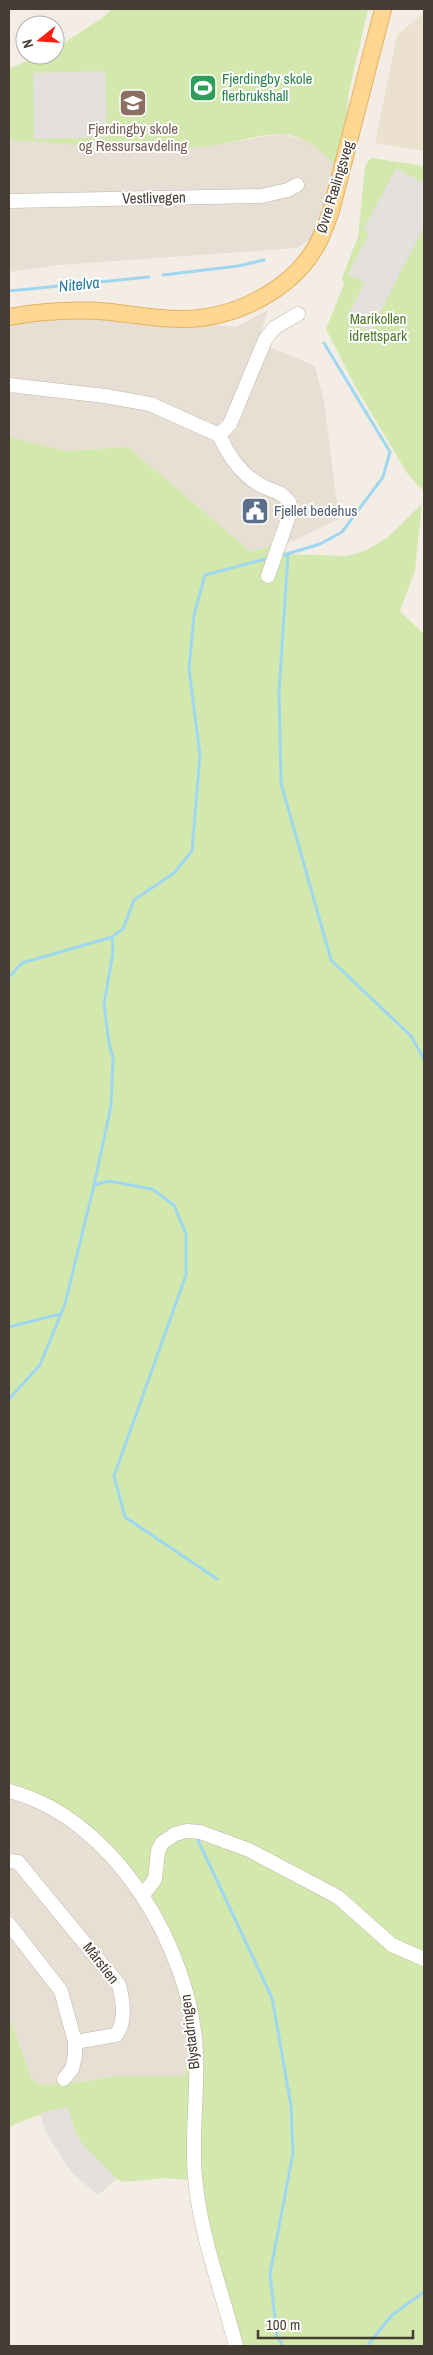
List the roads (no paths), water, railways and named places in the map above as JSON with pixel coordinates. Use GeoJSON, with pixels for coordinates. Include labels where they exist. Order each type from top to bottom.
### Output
{"type":"FeatureCollection","features":[{"type":"Feature","properties":{"kind":"main road","name":"Øvre Rælingsveg"},"geometry":{"type":"LineString","coordinates":[[9,318],[66,311],[110,312],[181,319],[205,317],[229,312],[248,304],[289,278],[304,262],[320,240],[331,211],[383,9]]}},
{"type":"Feature","properties":{"kind":"street","name":"Vestlivegen"},"geometry":{"type":"LineString","coordinates":[[9,201],[261,196],[288,190],[297,185]]}},
{"type":"Feature","properties":{"kind":"street"},"geometry":{"type":"LineString","coordinates":[[219,435],[230,424],[266,340],[274,328],[298,314]]}},
{"type":"Feature","properties":{"kind":"street"},"geometry":{"type":"LineString","coordinates":[[9,385],[105,396],[150,404],[219,435],[227,451],[246,476],[278,492],[289,502],[290,513],[268,576]]}},
{"type":"Feature","properties":{"kind":"street","name":"Blystadringen"},"geometry":{"type":"LineString","coordinates":[[9,1791],[35,1801],[80,1825],[107,1852],[143,1895],[163,1930],[186,1990],[196,2052],[194,2176],[207,2240],[236,2346]]}},
{"type":"Feature","properties":{"kind":"street"},"geometry":{"type":"LineString","coordinates":[[143,1895],[155,1879],[158,1851],[162,1843],[175,1834],[187,1831],[200,1832],[249,1850],[338,1897],[392,1945],[424,1959]]}},
{"type":"Feature","properties":{"kind":"street","name":"Mårstien"},"geometry":{"type":"LineString","coordinates":[[9,1861],[18,1862],[120,1985],[123,1999],[121,2028],[116,2035],[75,2042]]}},
{"type":"Feature","properties":{"kind":"street"},"geometry":{"type":"LineString","coordinates":[[9,1924],[61,1991],[75,2042],[75,2056],[72,2069],[64,2079]]}},
{"type":"Feature","properties":{"kind":"waterway","name":"Nitelva"},"geometry":{"type":"LineString","coordinates":[[163,275],[238,266],[264,260]]}},
{"type":"Feature","properties":{"kind":"waterway","name":"Nitelva"},"geometry":{"type":"LineString","coordinates":[[9,291],[149,277]]}},
{"type":"Feature","properties":{"kind":"waterway"},"geometry":{"type":"LineString","coordinates":[[280,556],[320,544],[342,532],[383,477],[390,452],[324,343]]}},
{"type":"Feature","properties":{"kind":"waterway"},"geometry":{"type":"LineString","coordinates":[[288,554],[279,692],[281,783],[331,960],[411,1036],[424,1059]]}},
{"type":"Feature","properties":{"kind":"waterway"},"geometry":{"type":"LineString","coordinates":[[9,1399],[40,1365],[65,1304],[94,1185],[111,1106],[113,1058],[104,1004],[113,953],[112,937],[123,929],[134,900],[174,873],[192,851],[200,755],[189,669],[194,615],[205,575],[269,558]]}},
{"type":"Feature","properties":{"kind":"waterway"},"geometry":{"type":"LineString","coordinates":[[9,977],[22,963],[112,937]]}},
{"type":"Feature","properties":{"kind":"waterway"},"geometry":{"type":"LineString","coordinates":[[94,1185],[109,1181],[152,1189],[174,1205],[186,1234],[186,1275],[114,1476],[125,1517],[217,1579]]}},
{"type":"Feature","properties":{"kind":"waterway"},"geometry":{"type":"LineString","coordinates":[[9,1327],[60,1314]]}},
{"type":"Feature","properties":{"kind":"waterway"},"geometry":{"type":"LineString","coordinates":[[196,1836],[272,1998],[291,2105],[293,2153],[270,2274],[277,2336],[283,2346]]}},
{"type":"Feature","properties":{"kind":"waterway"},"geometry":{"type":"LineString","coordinates":[[367,2346],[392,2315],[424,2292]]}},
{"type":"Feature","properties":{"kind":"place","name":"Fjerdingby skole flerbrukshall"},"geometry":{"type":"Point","coordinates":[203,88]}},
{"type":"Feature","properties":{"kind":"place","name":"Fjerdingby skole og Ressursavdeling"},"geometry":{"type":"Point","coordinates":[133,103]}},
{"type":"Feature","properties":{"kind":"place","name":"Fjellet bedehus"},"geometry":{"type":"Point","coordinates":[255,511]}},
{"type":"Feature","properties":{"kind":"park label","name":"Marikollen idrettspark"},"geometry":{"type":"Point","coordinates":[378,328]}}]}
